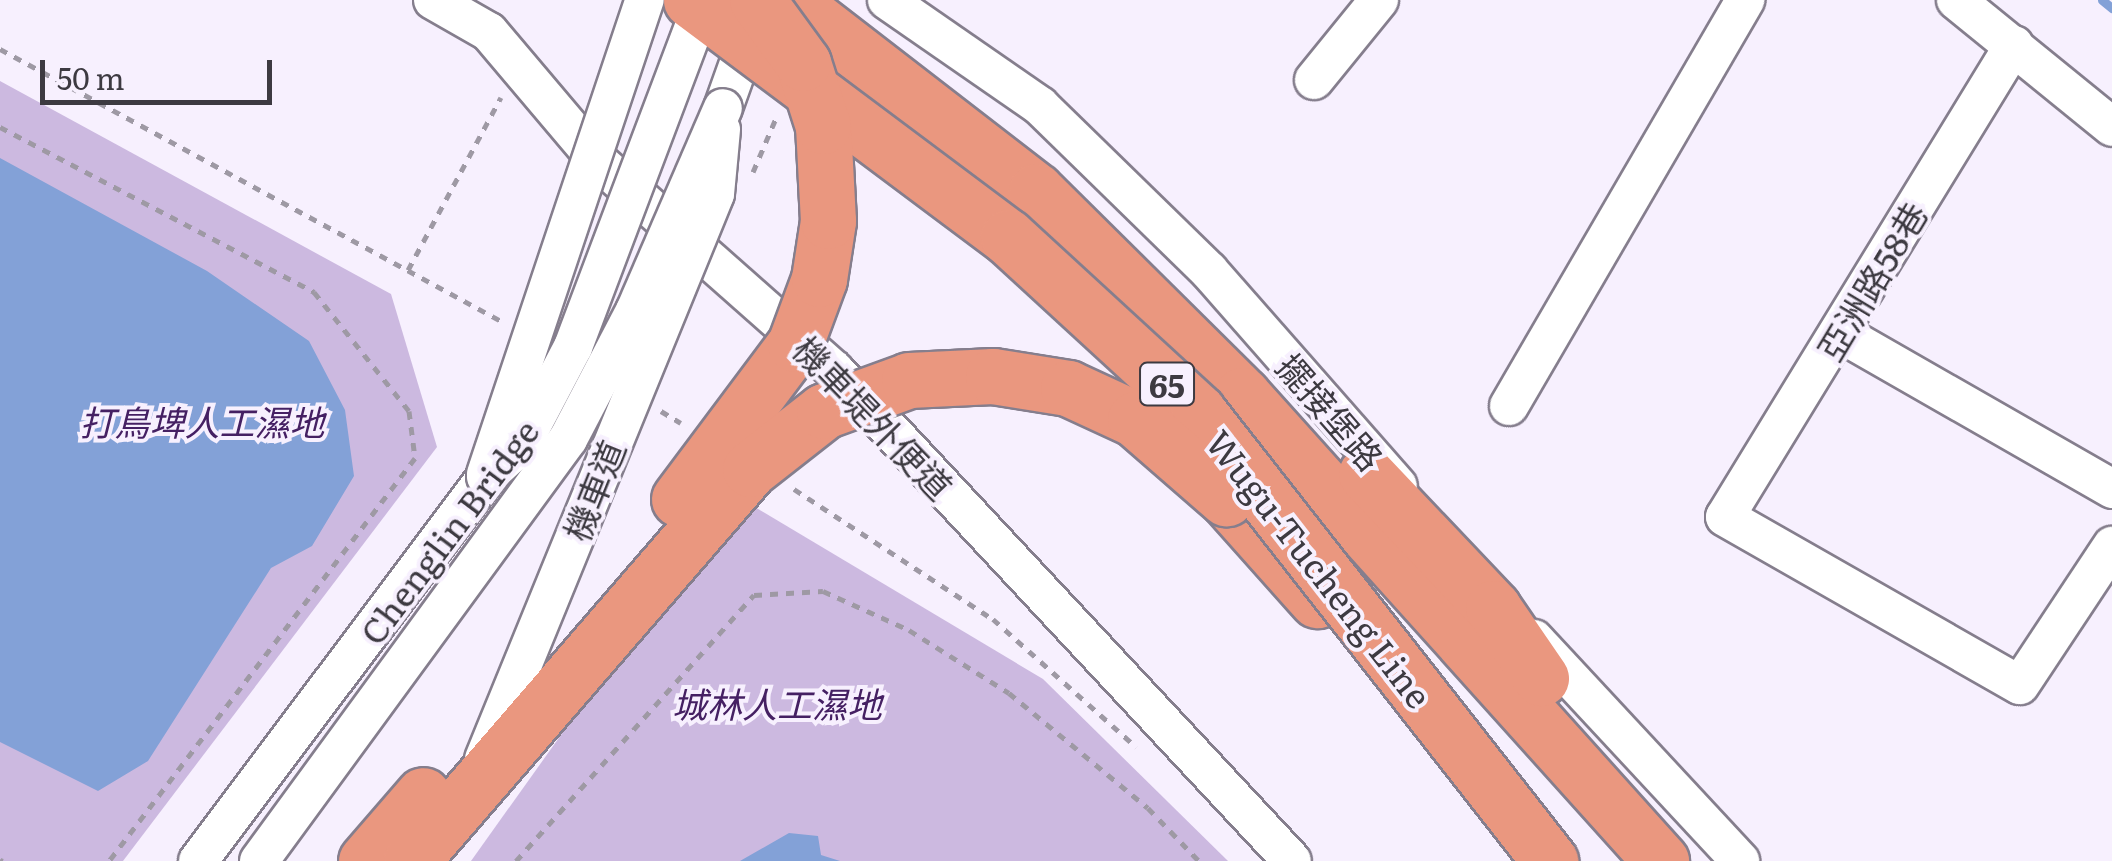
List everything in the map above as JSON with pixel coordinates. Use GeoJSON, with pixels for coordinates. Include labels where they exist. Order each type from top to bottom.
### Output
{"type":"FeatureCollection","features":[{"type":"Feature","properties":{"kind":"highway"},"geometry":{"type":"LineString","coordinates":[[670,74],[689,0]]}},
{"type":"Feature","properties":{"kind":"highway","name":"Wugu-Tucheng Line"},"geometry":{"type":"LineString","coordinates":[[689,0],[1008,237],[1198,412],[1548,861]]}},
{"type":"Feature","properties":{"kind":"highway"},"geometry":{"type":"LineString","coordinates":[[366,861],[664,519],[795,344],[819,279],[830,175],[803,64],[759,0]]}},
{"type":"Feature","properties":{"kind":"highway"},"geometry":{"type":"LineString","coordinates":[[790,0],[1036,191],[1242,395],[1664,861]]}},
{"type":"Feature","properties":{"kind":"highway","name":"65"},"geometry":{"type":"LineString","coordinates":[[844,0],[1024,143],[1226,327],[1493,608],[1664,861]]}},
{"type":"Feature","properties":{"kind":"highway"},"geometry":{"type":"LineString","coordinates":[[411,861],[750,469],[824,411],[909,380],[994,376],[1068,388],[1135,419],[1226,498],[1548,861]]}},
{"type":"Feature","properties":{"kind":"street","name":"機車堤外便道"},"geometry":{"type":"LineString","coordinates":[[433,0],[489,32],[598,162],[834,370],[1292,861]]}},
{"type":"Feature","properties":{"kind":"street"},"geometry":{"type":"LineString","coordinates":[[486,477],[556,248],[646,0]]}},
{"type":"Feature","properties":{"kind":"street","name":"Chenglin Bridge"},"geometry":{"type":"LineString","coordinates":[[198,861],[486,477],[522,444],[573,347],[670,74],[704,0]]}},
{"type":"Feature","properties":{"kind":"street","name":"Chenglin Bridge"},"geometry":{"type":"LineString","coordinates":[[258,861],[568,439],[635,311],[723,108],[759,0]]}},
{"type":"Feature","properties":{"kind":"street","name":"擺接堡路"},"geometry":{"type":"LineString","coordinates":[[887,0],[1040,106],[1209,271],[1740,861]]}},
{"type":"Feature","properties":{"kind":"street"},"geometry":{"type":"LineString","coordinates":[[1314,80],[1379,0]]}},
{"type":"Feature","properties":{"kind":"street"},"geometry":{"type":"LineString","coordinates":[[1509,406],[1745,0]]}},
{"type":"Feature","properties":{"kind":"street"},"geometry":{"type":"LineString","coordinates":[[1956,0],[2107,112]]}},
{"type":"Feature","properties":{"kind":"street","name":"亞洲路58巷"},"geometry":{"type":"LineString","coordinates":[[2014,45],[1725,517],[2020,684],[2112,546]]}},
{"type":"Feature","properties":{"kind":"street","name":"機車道"},"geometry":{"type":"LineString","coordinates":[[426,861],[476,779],[715,194],[723,108]]}},
{"type":"Feature","properties":{"kind":"street"},"geometry":{"type":"LineString","coordinates":[[1840,334],[2112,489]]}},
{"type":"Feature","properties":{"kind":"path"},"geometry":{"type":"LineString","coordinates":[[0,50],[510,326]]}},
{"type":"Feature","properties":{"kind":"path"},"geometry":{"type":"LineString","coordinates":[[408,270],[492,123],[498,82]]}},
{"type":"Feature","properties":{"kind":"path"},"geometry":{"type":"LineString","coordinates":[[0,127],[314,292],[408,411],[415,458],[109,861]]}},
{"type":"Feature","properties":{"kind":"path"},"geometry":{"type":"LineString","coordinates":[[647,402],[696,431]]}},
{"type":"Feature","properties":{"kind":"path"},"geometry":{"type":"LineString","coordinates":[[778,480],[993,619],[1140,751]]}},
{"type":"Feature","properties":{"kind":"path"},"geometry":{"type":"LineString","coordinates":[[516,861],[754,595],[823,591],[910,630],[1009,692],[1148,808],[1199,861]]}},
{"type":"Feature","properties":{"kind":"green space","name":"打鳥埤人工濕地"},"geometry":{"type":"Polygon","coordinates":[[[0,81],[391,294],[437,447],[123,861],[0,861],[0,81]]]}},
{"type":"Feature","properties":{"kind":"green space","name":"城林人工濕地"},"geometry":{"type":"Polygon","coordinates":[[[733,494],[1043,679],[1228,861],[471,861],[733,494]]]}},
{"type":"Feature","properties":{"kind":"water","name":"打鳥埤人工濕地"},"geometry":{"type":"Polygon","coordinates":[[[0,158],[207,271],[309,341],[345,410],[354,476],[312,546],[271,568],[148,761],[98,791],[0,742],[0,158]]]}},
{"type":"Feature","properties":{"kind":"water"},"geometry":{"type":"Polygon","coordinates":[[[789,833],[818,836],[821,855],[840,861],[740,861],[789,833]]]}},
{"type":"Feature","properties":{"kind":"waterway"},"geometry":{"type":"LineString","coordinates":[[2102,0],[2112,8]]}}]}
